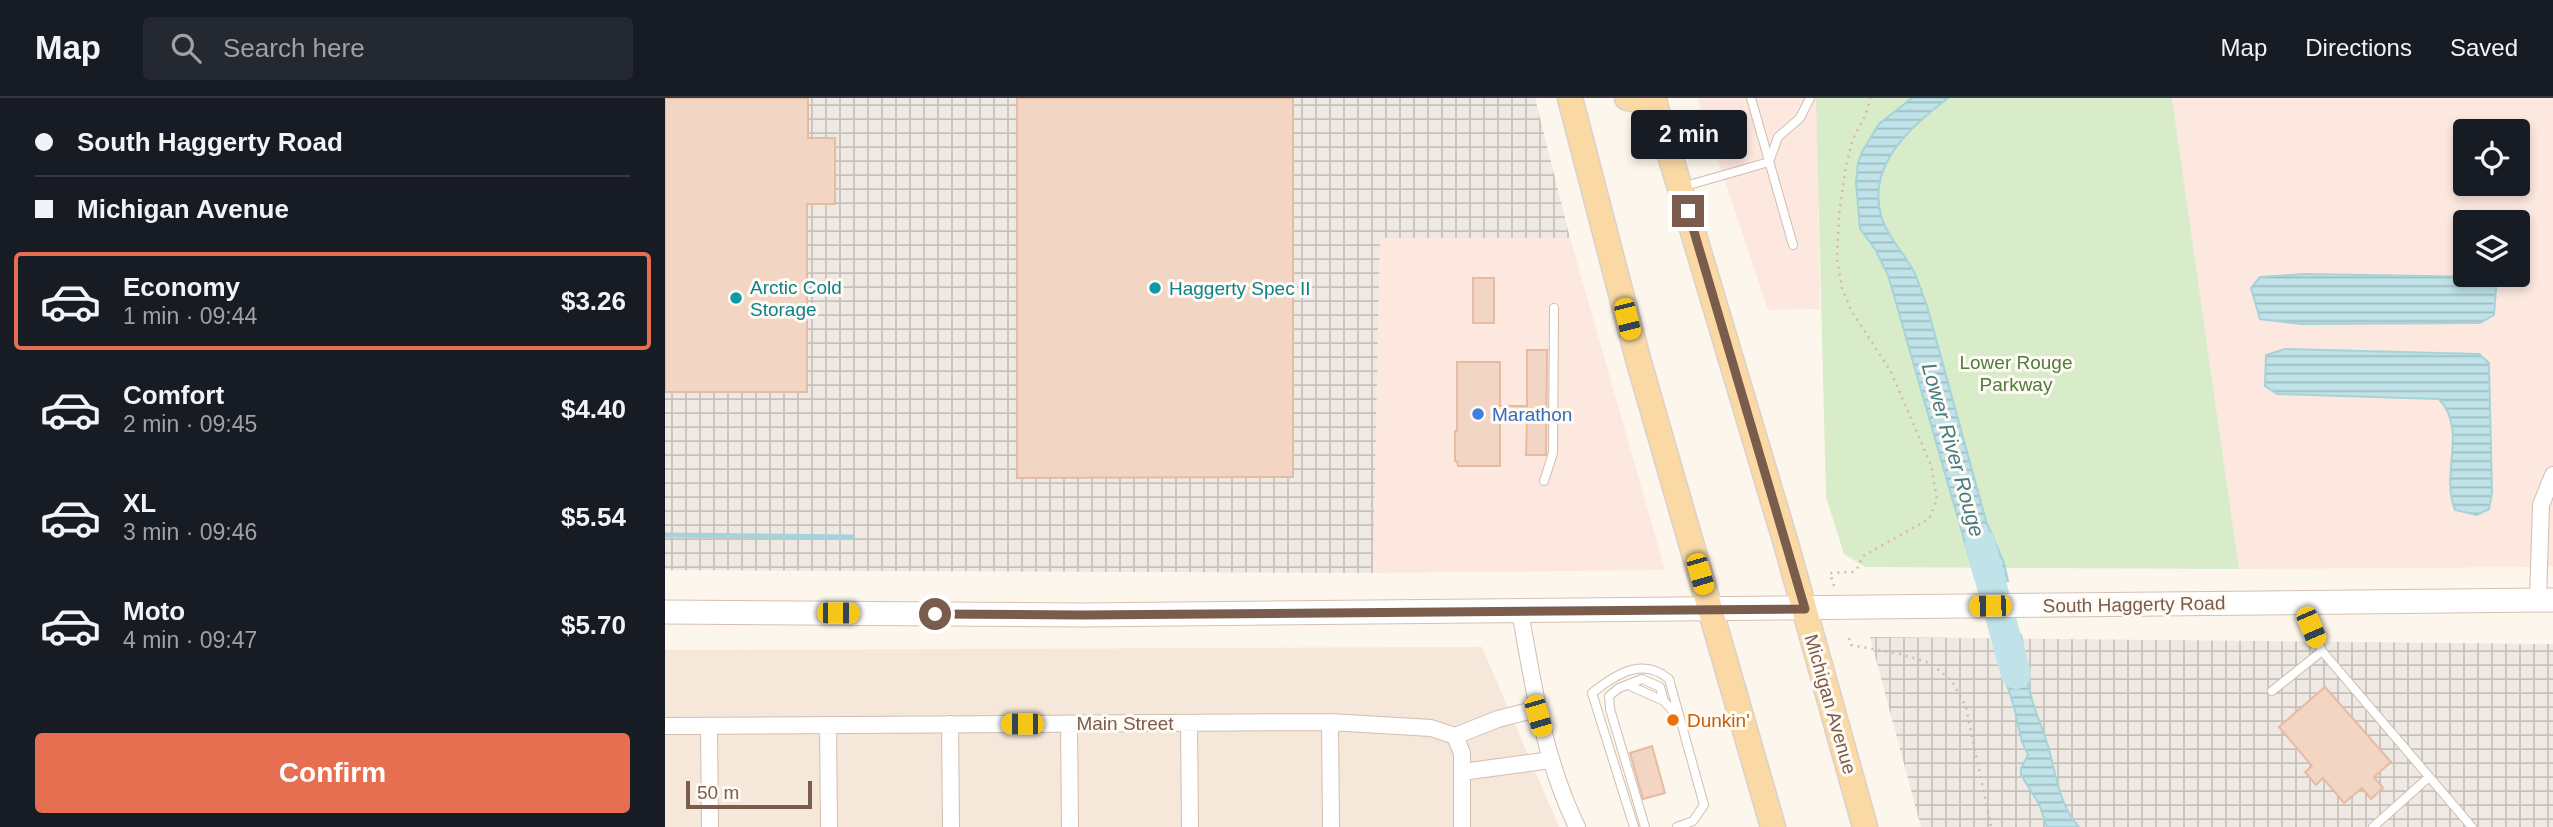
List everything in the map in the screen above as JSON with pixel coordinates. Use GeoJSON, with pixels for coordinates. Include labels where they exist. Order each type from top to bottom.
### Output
{"type":"FeatureCollection","features":[{"type":"Feature","properties":{"kind":"main road"},"geometry":{"type":"LineString","coordinates":[[1626,98],[1654,101]]}},
{"type":"Feature","properties":{"kind":"main road","name":"Michigan Avenue"},"geometry":{"type":"LineString","coordinates":[[1654,101],[1682,187],[1805,609],[1865,827]]}},
{"type":"Feature","properties":{"kind":"main road"},"geometry":{"type":"LineString","coordinates":[[1576,102],[1638,359],[1773,827]]}},
{"type":"Feature","properties":{"kind":"main road","name":"South Haggerty Road"},"geometry":{"type":"LineString","coordinates":[[665,612],[1083,615],[2546,600]]}},
{"type":"Feature","properties":{"kind":"street"},"geometry":{"type":"LineString","coordinates":[[2546,600],[2541,505],[2553,475]]}},
{"type":"Feature","properties":{"kind":"street"},"geometry":{"type":"LineString","coordinates":[[1520,611],[1537,709],[1551,760],[1577,827]]}},
{"type":"Feature","properties":{"kind":"street"},"geometry":{"type":"LineString","coordinates":[[1462,827],[1462,753],[1455,736],[1498,719],[1537,709]]}},
{"type":"Feature","properties":{"kind":"street"},"geometry":{"type":"LineString","coordinates":[[1330,722],[1331,827]]}},
{"type":"Feature","properties":{"kind":"street","name":"Main Street"},"geometry":{"type":"LineString","coordinates":[[665,726],[1330,722],[1431,728],[1455,736]]}},
{"type":"Feature","properties":{"kind":"street"},"geometry":{"type":"LineString","coordinates":[[1189,723],[1190,827]]}},
{"type":"Feature","properties":{"kind":"street"},"geometry":{"type":"LineString","coordinates":[[950,724],[951,827]]}},
{"type":"Feature","properties":{"kind":"street"},"geometry":{"type":"LineString","coordinates":[[1069,724],[1070,827]]}},
{"type":"Feature","properties":{"kind":"street"},"geometry":{"type":"LineString","coordinates":[[828,725],[829,827]]}},
{"type":"Feature","properties":{"kind":"street"},"geometry":{"type":"LineString","coordinates":[[709,726],[709,827]]}},
{"type":"Feature","properties":{"kind":"street"},"geometry":{"type":"LineString","coordinates":[[1462,772],[1551,760]]}},
{"type":"Feature","properties":{"kind":"lane"},"geometry":{"type":"LineString","coordinates":[[1751,98],[1793,245]]}},
{"type":"Feature","properties":{"kind":"lane"},"geometry":{"type":"LineString","coordinates":[[1769,162],[1778,137],[1800,118],[1809,98]]}},
{"type":"Feature","properties":{"kind":"lane"},"geometry":{"type":"LineString","coordinates":[[1682,187],[1769,162]]}},
{"type":"Feature","properties":{"kind":"lane"},"geometry":{"type":"LineString","coordinates":[[1544,481],[1553,453],[1554,308]]}},
{"type":"Feature","properties":{"kind":"lane"},"geometry":{"type":"LineString","coordinates":[[2301,603],[2322,651],[2472,827]]}},
{"type":"Feature","properties":{"kind":"lane"},"geometry":{"type":"LineString","coordinates":[[2272,691],[2322,651]]}},
{"type":"Feature","properties":{"kind":"lane"},"geometry":{"type":"LineString","coordinates":[[1634,827],[1592,693],[1617,674],[1643,669],[1659,671],[1669,679],[1704,804],[1693,821],[1677,827]]}},
{"type":"Feature","properties":{"kind":"lane"},"geometry":{"type":"LineString","coordinates":[[1645,827],[1610,709],[1609,696],[1627,685],[1664,701],[1680,719]]}},
{"type":"Feature","properties":{"kind":"lane"},"geometry":{"type":"LineString","coordinates":[[2373,827],[2429,777]]}},
{"type":"Feature","properties":{"kind":"path"},"geometry":{"type":"LineString","coordinates":[[1834,587],[1831,573],[1852,572],[1857,569],[1863,556],[1929,519],[1937,499],[1931,465],[1891,372],[1851,310],[1842,288],[1837,259],[1839,214],[1845,172],[1852,141],[1867,114],[1870,98]]}},
{"type":"Feature","properties":{"kind":"path"},"geometry":{"type":"LineString","coordinates":[[1849,638],[1851,645],[1900,654],[1930,663],[1952,681],[1966,707],[1991,827]]}},
{"type":"Feature","properties":{"kind":"shaded area"},"geometry":{"type":"Polygon","coordinates":[[[665,98],[1535,98],[1570,238],[1380,238],[1373,573],[665,570],[665,98]]]}},
{"type":"Feature","properties":{"kind":"shaded area"},"geometry":{"type":"Polygon","coordinates":[[[1697,98],[1817,98],[1820,309],[1768,310],[1697,98]]]}},
{"type":"Feature","properties":{"kind":"shaded area"},"geometry":{"type":"Polygon","coordinates":[[[2172,98],[2553,98],[2553,567],[2239,569],[2172,98]]]}},
{"type":"Feature","properties":{"kind":"shaded area"},"geometry":{"type":"Polygon","coordinates":[[[1380,238],[1570,238],[1665,570],[1373,573],[1380,238]]]}},
{"type":"Feature","properties":{"kind":"shaded area"},"geometry":{"type":"Polygon","coordinates":[[[1870,637],[2553,644],[2553,827],[1921,827],[1870,637]]]}},
{"type":"Feature","properties":{"kind":"shaded area"},"geometry":{"type":"Polygon","coordinates":[[[1482,647],[1559,827],[665,827],[665,650],[1482,647]]]}},
{"type":"Feature","properties":{"kind":"green space","name":"Lower Rouge Parkway"},"geometry":{"type":"Polygon","coordinates":[[[1816,98],[2172,98],[2239,569],[1865,567],[1844,554],[1826,497],[1816,98]]]}},
{"type":"Feature","properties":{"kind":"water"},"geometry":{"type":"Polygon","coordinates":[[[1912,98],[1948,98],[1906,135],[1895,149],[1880,181],[1878,199],[1882,219],[1913,270],[1927,306],[1986,521],[2004,563],[2008,581],[1976,581],[1888,275],[1875,249],[1860,229],[1856,182],[1862,152],[1879,124],[1912,98]]]}},
{"type":"Feature","properties":{"kind":"water"},"geometry":{"type":"Polygon","coordinates":[[[2305,274],[2453,276],[2453,287],[2495,287],[2494,315],[2480,323],[2301,324],[2260,319],[2251,288],[2260,277],[2305,274]]]}},
{"type":"Feature","properties":{"kind":"water"},"geometry":{"type":"Polygon","coordinates":[[[2285,349],[2479,354],[2489,363],[2492,493],[2489,509],[2477,515],[2455,510],[2450,482],[2452,424],[2439,399],[2277,394],[2265,386],[2266,355],[2285,349]]]}},
{"type":"Feature","properties":{"kind":"water"},"geometry":{"type":"Polygon","coordinates":[[[1991,634],[2021,635],[2032,700],[2063,799],[2079,827],[2047,827],[2039,804],[2021,775],[2021,768],[2028,755],[1991,634]]]}},
{"type":"Feature","properties":{"kind":"building","name":"Arctic Cold Storage"},"geometry":{"type":"Polygon","coordinates":[[[665,98],[808,98],[808,138],[835,138],[835,204],[807,204],[807,392],[665,392],[665,98]]]}},
{"type":"Feature","properties":{"kind":"building","name":"Haggerty Spec II"},"geometry":{"type":"Polygon","coordinates":[[[1017,98],[1293,98],[1293,477],[1017,478],[1017,98]]]}},
{"type":"Feature","properties":{"kind":"building"},"geometry":{"type":"Polygon","coordinates":[[[1473,278],[1494,278],[1494,323],[1473,323],[1473,278]]]}},
{"type":"Feature","properties":{"kind":"building"},"geometry":{"type":"Polygon","coordinates":[[[1527,350],[1547,350],[1546,455],[1526,455],[1527,421],[1500,421],[1500,466],[1458,466],[1455,461],[1457,362],[1500,362],[1500,406],[1527,406],[1527,350]]]}},
{"type":"Feature","properties":{"kind":"building"},"geometry":{"type":"Polygon","coordinates":[[[2325,687],[2391,762],[2374,777],[2383,788],[2371,799],[2362,788],[2344,803],[2323,778],[2316,785],[2305,772],[2312,766],[2279,727],[2325,687]]]}},
{"type":"Feature","properties":{"kind":"building"},"geometry":{"type":"Polygon","coordinates":[[[1652,746],[1665,793],[1643,799],[1630,753],[1652,746]]]}},
{"type":"Feature","properties":{"kind":"waterway"},"geometry":{"type":"LineString","coordinates":[[665,535],[853,537]]}},
{"type":"Feature","properties":{"kind":"waterway","name":"Lower River Rouge"},"geometry":{"type":"LineString","coordinates":[[1980,543],[2016,674]]}},
{"type":"Feature","properties":{"kind":"place","name":"Haggerty Spec II"},"geometry":{"type":"Point","coordinates":[1155,288]}},
{"type":"Feature","properties":{"kind":"place","name":"Arctic Cold Storage"},"geometry":{"type":"Point","coordinates":[736,298]}},
{"type":"Feature","properties":{"kind":"place","name":"Marathon"},"geometry":{"type":"Point","coordinates":[1478,414]}},
{"type":"Feature","properties":{"kind":"place","name":"Dunkin'"},"geometry":{"type":"Point","coordinates":[1673,720]}},
{"type":"Feature","properties":{"kind":"route"},"geometry":{"type":"LineString","coordinates":[[935,614],[1805,609],[1688,211]]}}]}
